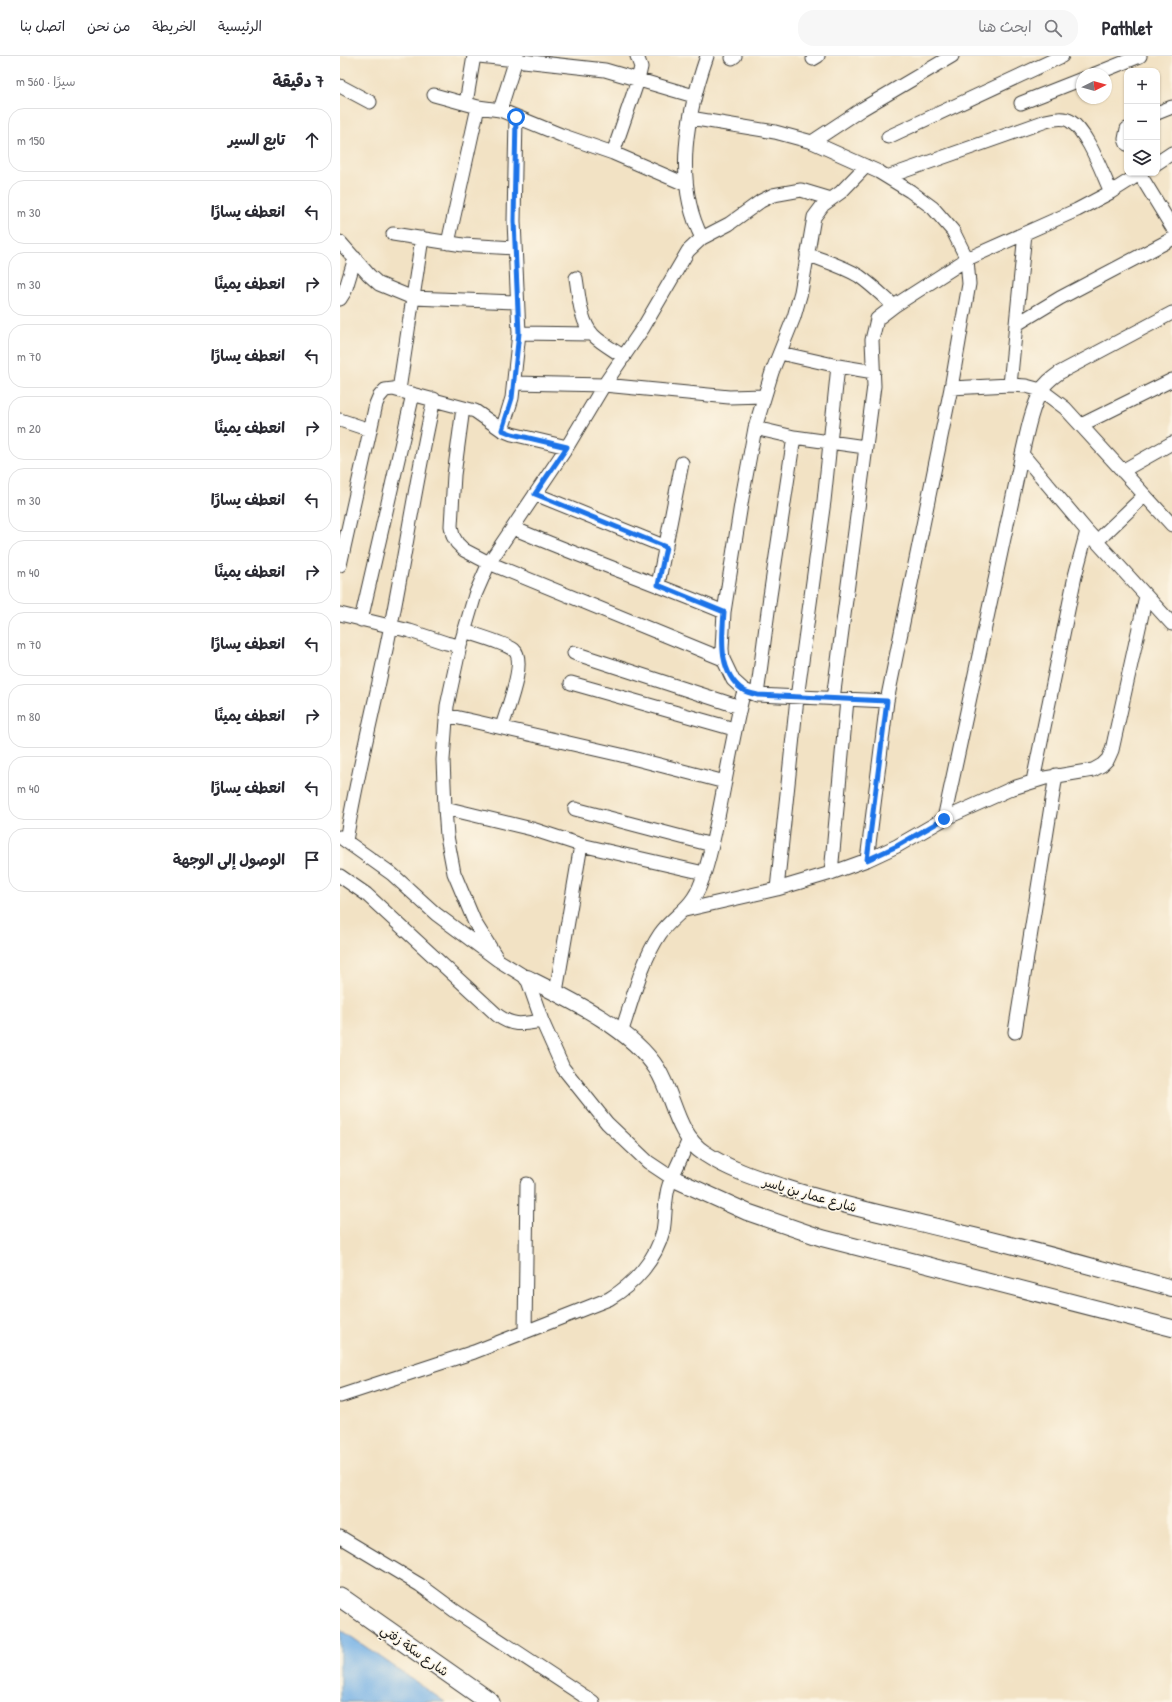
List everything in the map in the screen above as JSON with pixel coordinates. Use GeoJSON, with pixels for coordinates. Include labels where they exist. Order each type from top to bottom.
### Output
{"type":"FeatureCollection","features":[{"type":"Feature","properties":{"kind":"main road","name":"شارع سكة زفتي"},"geometry":{"type":"LineString","coordinates":[[340,1597],[490,1702]]}},
{"type":"Feature","properties":{"kind":"street"},"geometry":{"type":"LineString","coordinates":[[448,242],[472,105],[474,56]]}},
{"type":"Feature","properties":{"kind":"street"},"geometry":{"type":"LineString","coordinates":[[479,56],[516,58],[589,67],[605,70],[694,96]]}},
{"type":"Feature","properties":{"kind":"street"},"geometry":{"type":"LineString","coordinates":[[613,153],[638,80],[641,67],[637,56]]}},
{"type":"Feature","properties":{"kind":"street"},"geometry":{"type":"LineString","coordinates":[[702,238],[694,223],[688,205],[685,184],[690,118],[694,96],[708,56]]}},
{"type":"Feature","properties":{"kind":"street"},"geometry":{"type":"LineString","coordinates":[[812,142],[862,109],[952,56]]}},
{"type":"Feature","properties":{"kind":"street"},"geometry":{"type":"LineString","coordinates":[[888,137],[1062,56]]}},
{"type":"Feature","properties":{"kind":"street"},"geometry":{"type":"LineString","coordinates":[[1110,68],[1140,56]]}},
{"type":"Feature","properties":{"kind":"street"},"geometry":{"type":"LineString","coordinates":[[500,110],[516,58]]}},
{"type":"Feature","properties":{"kind":"street"},"geometry":{"type":"LineString","coordinates":[[1021,103],[1076,81]]}},
{"type":"Feature","properties":{"kind":"street"},"geometry":{"type":"LineString","coordinates":[[340,86],[370,102]]}},
{"type":"Feature","properties":{"kind":"street"},"geometry":{"type":"LineString","coordinates":[[434,95],[472,105],[500,110],[561,135],[613,153],[685,184]]}},
{"type":"Feature","properties":{"kind":"street"},"geometry":{"type":"LineString","coordinates":[[1160,112],[1172,107]]}},
{"type":"Feature","properties":{"kind":"street"},"geometry":{"type":"LineString","coordinates":[[502,430],[512,398],[519,333],[515,248],[514,176],[516,117]]}},
{"type":"Feature","properties":{"kind":"street"},"geometry":{"type":"LineString","coordinates":[[690,118],[775,132],[812,142],[866,166],[910,191],[933,208],[953,231],[968,259],[969,284],[951,388],[887,701],[867,860]]}},
{"type":"Feature","properties":{"kind":"street"},"geometry":{"type":"LineString","coordinates":[[887,177],[1046,121],[1060,119],[1069,120],[1085,136],[1111,192]]}},
{"type":"Feature","properties":{"kind":"street"},"geometry":{"type":"LineString","coordinates":[[1160,161],[1172,153]]}},
{"type":"Feature","properties":{"kind":"street"},"geometry":{"type":"LineString","coordinates":[[866,166],[840,192],[818,209],[814,217],[801,292],[794,317],[772,372],[755,428],[724,612],[722,649],[724,659],[733,680],[744,690],[758,695],[887,701]]}},
{"type":"Feature","properties":{"kind":"street"},"geometry":{"type":"LineString","coordinates":[[833,699],[874,386],[872,340],[877,319],[894,306],[968,259],[1078,210],[1111,192],[1135,176]]}},
{"type":"Feature","properties":{"kind":"street"},"geometry":{"type":"LineString","coordinates":[[1142,176],[1172,227]]}},
{"type":"Feature","properties":{"kind":"street"},"geometry":{"type":"LineString","coordinates":[[498,960],[475,923],[454,873],[447,836],[443,760],[447,706],[460,646],[475,596],[489,563],[567,447],[604,385],[624,357],[651,314],[688,251],[702,238],[729,224],[761,201],[773,195],[801,190],[831,199]]}},
{"type":"Feature","properties":{"kind":"street"},"geometry":{"type":"LineString","coordinates":[[1010,385],[1025,233]]}},
{"type":"Feature","properties":{"kind":"street"},"geometry":{"type":"LineString","coordinates":[[393,234],[448,242],[515,248]]}},
{"type":"Feature","properties":{"kind":"street"},"geometry":{"type":"LineString","coordinates":[[399,390],[422,238]]}},
{"type":"Feature","properties":{"kind":"street"},"geometry":{"type":"LineString","coordinates":[[1017,324],[1060,298],[1172,239]]}},
{"type":"Feature","properties":{"kind":"street"},"geometry":{"type":"LineString","coordinates":[[340,242],[379,284],[413,298],[517,302]]}},
{"type":"Feature","properties":{"kind":"street"},"geometry":{"type":"LineString","coordinates":[[807,254],[858,275],[875,288],[894,306]]}},
{"type":"Feature","properties":{"kind":"street"},"geometry":{"type":"LineString","coordinates":[[340,299],[346,291],[355,258]]}},
{"type":"Feature","properties":{"kind":"street"},"geometry":{"type":"LineString","coordinates":[[576,278],[582,313],[586,325],[592,334],[624,357]]}},
{"type":"Feature","properties":{"kind":"street"},"geometry":{"type":"LineString","coordinates":[[944,819],[1022,454],[1041,390],[1059,373],[1172,313]]}},
{"type":"Feature","properties":{"kind":"street"},"geometry":{"type":"LineString","coordinates":[[519,333],[592,334]]}},
{"type":"Feature","properties":{"kind":"street"},"geometry":{"type":"LineString","coordinates":[[780,353],[838,366],[874,372]]}},
{"type":"Feature","properties":{"kind":"street"},"geometry":{"type":"LineString","coordinates":[[778,889],[797,698],[831,443],[838,366]]}},
{"type":"Feature","properties":{"kind":"street"},"geometry":{"type":"LineString","coordinates":[[1081,425],[1172,380]]}},
{"type":"Feature","properties":{"kind":"street"},"geometry":{"type":"LineString","coordinates":[[514,383],[604,385],[729,397],[764,396]]}},
{"type":"Feature","properties":{"kind":"street"},"geometry":{"type":"LineString","coordinates":[[951,388],[1010,385],[1026,386],[1041,390],[1065,408],[1172,526]]}},
{"type":"Feature","properties":{"kind":"street"},"geometry":{"type":"LineString","coordinates":[[340,565],[376,404],[382,393],[388,389],[399,390],[475,411],[502,430],[512,434],[567,447]]}},
{"type":"Feature","properties":{"kind":"street"},"geometry":{"type":"LineString","coordinates":[[361,620],[413,394]]}},
{"type":"Feature","properties":{"kind":"street"},"geometry":{"type":"LineString","coordinates":[[434,399],[418,472],[391,626],[343,839],[392,874],[436,914],[498,960],[527,978],[542,1021],[563,1068],[607,1123],[648,1162],[747,1212],[822,1238],[1172,1328]]}},
{"type":"Feature","properties":{"kind":"street"},"geometry":{"type":"LineString","coordinates":[[463,408],[454,475],[451,526],[453,536],[464,550],[489,563],[724,659]]}},
{"type":"Feature","properties":{"kind":"street"},"geometry":{"type":"LineString","coordinates":[[340,420],[370,430]]}},
{"type":"Feature","properties":{"kind":"street"},"geometry":{"type":"LineString","coordinates":[[755,428],[794,437],[865,447]]}},
{"type":"Feature","properties":{"kind":"street"},"geometry":{"type":"LineString","coordinates":[[758,695],[770,596],[794,437]]}},
{"type":"Feature","properties":{"kind":"street"},"geometry":{"type":"LineString","coordinates":[[1122,471],[1172,443]]}},
{"type":"Feature","properties":{"kind":"street"},"geometry":{"type":"LineString","coordinates":[[1022,454],[1087,531],[1172,624]]}},
{"type":"Feature","properties":{"kind":"street"},"geometry":{"type":"LineString","coordinates":[[658,585],[682,463]]}},
{"type":"Feature","properties":{"kind":"street"},"geometry":{"type":"LineString","coordinates":[[535,494],[666,547]]}},
{"type":"Feature","properties":{"kind":"street"},"geometry":{"type":"LineString","coordinates":[[1096,541],[1144,496]]}},
{"type":"Feature","properties":{"kind":"street"},"geometry":{"type":"LineString","coordinates":[[513,528],[567,551],[658,585],[724,612]]}},
{"type":"Feature","properties":{"kind":"street"},"geometry":{"type":"LineString","coordinates":[[1034,781],[1075,576],[1087,531]]}},
{"type":"Feature","properties":{"kind":"street"},"geometry":{"type":"LineString","coordinates":[[685,910],[778,889],[831,873],[867,860],[897,846],[944,819],[1034,781],[1093,770],[1102,765],[1112,750],[1146,596]]}},
{"type":"Feature","properties":{"kind":"street"},"geometry":{"type":"LineString","coordinates":[[340,614],[410,631],[446,644],[460,646]]}},
{"type":"Feature","properties":{"kind":"street"},"geometry":{"type":"LineString","coordinates":[[464,631],[506,646],[514,650],[518,655],[518,673],[502,727]]}},
{"type":"Feature","properties":{"kind":"street"},"geometry":{"type":"LineString","coordinates":[[574,653],[740,707]]}},
{"type":"Feature","properties":{"kind":"street"},"geometry":{"type":"LineString","coordinates":[[571,682],[734,729]]}},
{"type":"Feature","properties":{"kind":"street"},"geometry":{"type":"LineString","coordinates":[[621,1033],[646,959],[653,945],[660,933],[685,910],[695,896],[704,873],[712,845],[734,729],[744,690]]}},
{"type":"Feature","properties":{"kind":"street"},"geometry":{"type":"LineString","coordinates":[[831,873],[847,700]]}},
{"type":"Feature","properties":{"kind":"street"},"geometry":{"type":"LineString","coordinates":[[446,715],[502,727],[725,782]]}},
{"type":"Feature","properties":{"kind":"street"},"geometry":{"type":"LineString","coordinates":[[1015,1032],[1056,776]]}},
{"type":"Feature","properties":{"kind":"street"},"geometry":{"type":"LineString","coordinates":[[445,808],[532,829],[582,845],[704,873]]}},
{"type":"Feature","properties":{"kind":"street"},"geometry":{"type":"LineString","coordinates":[[575,809],[712,845]]}},
{"type":"Feature","properties":{"kind":"street"},"geometry":{"type":"LineString","coordinates":[[556,992],[582,845]]}},
{"type":"Feature","properties":{"kind":"street"},"geometry":{"type":"LineString","coordinates":[[340,876],[366,894],[506,1022],[516,1024],[542,1021]]}},
{"type":"Feature","properties":{"kind":"street","name":"شارع عمار بن ياسر"},"geometry":{"type":"LineString","coordinates":[[527,978],[584,1008],[621,1033],[639,1048],[658,1069],[681,1125],[686,1147],[702,1152],[719,1163],[756,1178],[820,1199],[965,1233],[1172,1288]]}},
{"type":"Feature","properties":{"kind":"street"},"geometry":{"type":"LineString","coordinates":[[340,1396],[474,1352],[609,1299],[627,1287],[649,1261],[659,1242],[662,1232],[667,1194],[686,1147]]}},
{"type":"Feature","properties":{"kind":"street"},"geometry":{"type":"LineString","coordinates":[[525,1332],[527,1184]]}},
{"type":"Feature","properties":{"kind":"street"},"geometry":{"type":"LineString","coordinates":[[340,1537],[420,1585],[462,1616],[593,1702]]}},
{"type":"Feature","properties":{"kind":"water"},"geometry":{"type":"Polygon","coordinates":[[[340,1629],[445,1702],[340,1702],[340,1629]]]}},
{"type":"Feature","properties":{"kind":"route"},"geometry":{"type":"LineString","coordinates":[[516,117],[514,221],[519,333],[517,363],[512,398],[502,430],[512,434],[567,447],[535,494],[666,547],[658,585],[724,612],[722,630],[722,649],[724,659],[733,680],[744,690],[758,695],[887,701],[867,860],[897,846],[944,819]]}}]}
